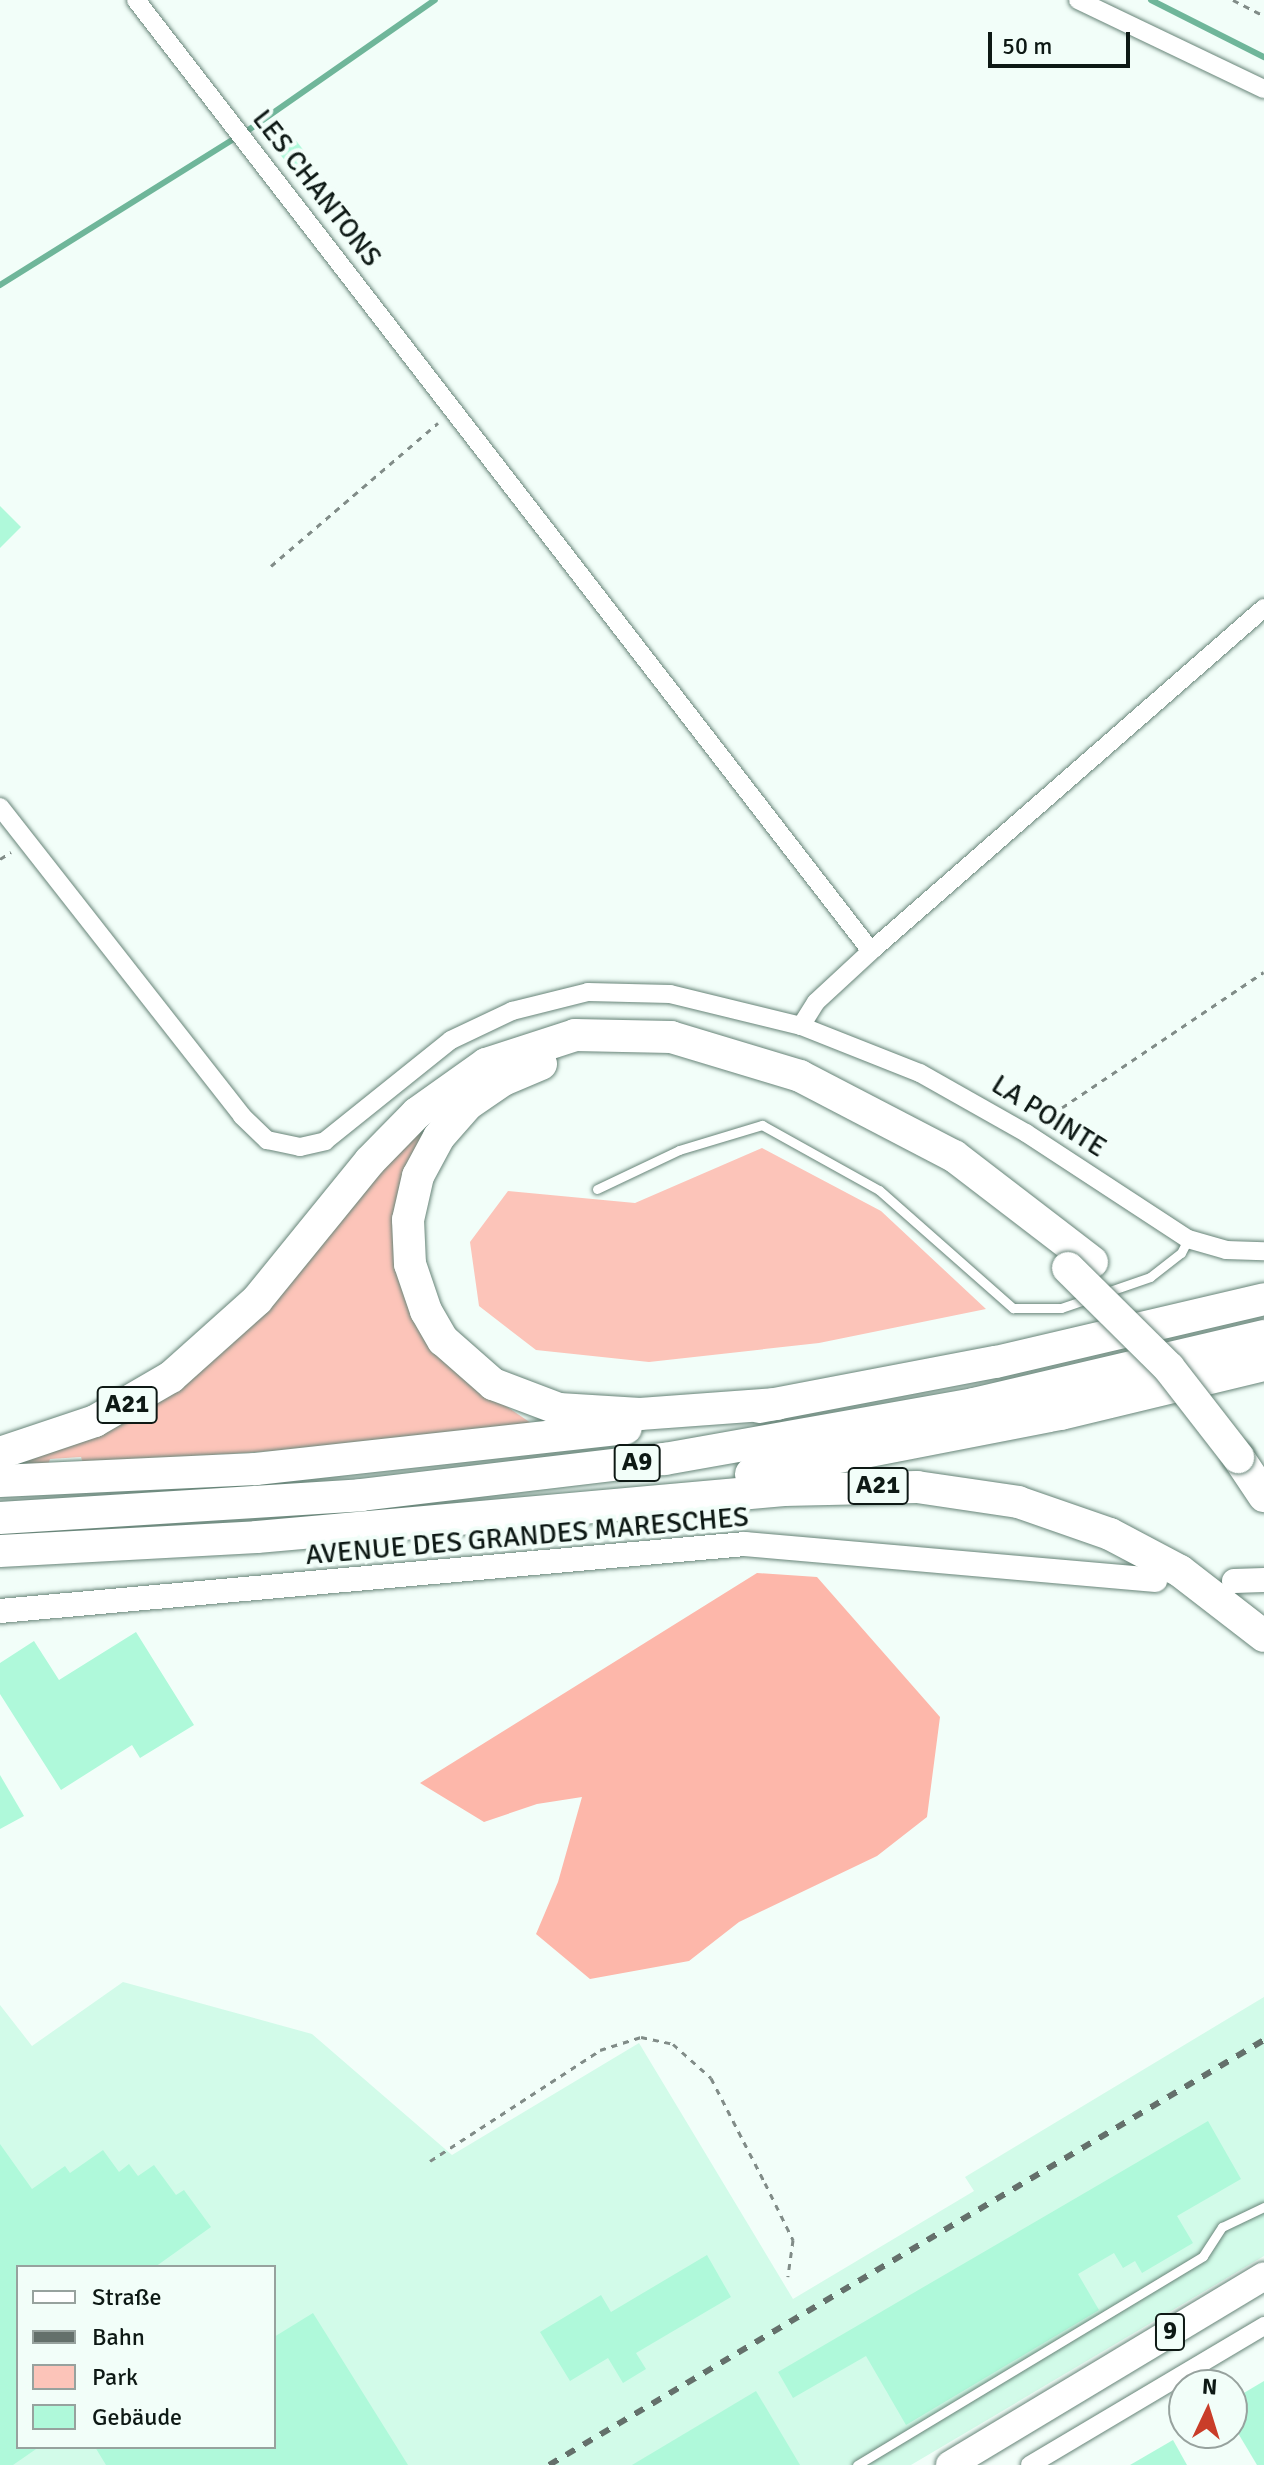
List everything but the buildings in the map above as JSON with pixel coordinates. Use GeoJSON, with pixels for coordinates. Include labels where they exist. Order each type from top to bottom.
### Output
{"type":"FeatureCollection","features":[{"type":"Feature","properties":{"kind":"highway","name":"A21"},"geometry":{"type":"LineString","coordinates":[[0,1453],[95,1421],[171,1377],[257,1300],[370,1161],[417,1113],[486,1064],[575,1035],[671,1037],[800,1076],[954,1156],[1080,1265],[1169,1368],[1254,1455],[1264,1496]]}},
{"type":"Feature","properties":{"kind":"highway","name":"A21"},"geometry":{"type":"LineString","coordinates":[[1080,1265],[924,1162],[804,1100],[725,1070],[655,1056],[579,1056],[514,1075],[458,1113],[418,1176],[407,1235],[412,1272],[426,1311],[464,1363],[508,1392],[577,1411],[640,1414],[777,1404],[1023,1356],[1264,1299]]}},
{"type":"Feature","properties":{"kind":"highway","name":"A9"},"geometry":{"type":"LineString","coordinates":[[0,1518],[257,1505],[650,1461],[974,1404],[1264,1336]]}},
{"type":"Feature","properties":{"kind":"highway","name":"A9"},"geometry":{"type":"LineString","coordinates":[[0,1551],[257,1537],[455,1519],[861,1455],[1061,1414],[1264,1365]]}},
{"type":"Feature","properties":{"kind":"highway"},"geometry":{"type":"LineString","coordinates":[[0,1481],[203,1473],[409,1455],[777,1404]]}},
{"type":"Feature","properties":{"kind":"highway","name":"A21"},"geometry":{"type":"LineString","coordinates":[[455,1519],[825,1487],[969,1492],[1043,1509],[1133,1545],[1206,1589],[1264,1636]]}},
{"type":"Feature","properties":{"kind":"main road","name":"AVENUE DES GRANDES MARESCHES"},"geometry":{"type":"LineString","coordinates":[[0,1611],[734,1544],[832,1548],[1082,1577],[1155,1580]]}},
{"type":"Feature","properties":{"kind":"main road"},"geometry":{"type":"LineString","coordinates":[[1234,1581],[1264,1580]]}},
{"type":"Feature","properties":{"kind":"main road","name":"9"},"geometry":{"type":"LineString","coordinates":[[950,2465],[1264,2276]]}},
{"type":"Feature","properties":{"kind":"street","name":"LES CHANTONS"},"geometry":{"type":"LineString","coordinates":[[136,0],[871,951]]}},
{"type":"Feature","properties":{"kind":"street"},"geometry":{"type":"LineString","coordinates":[[1078,0],[1264,89]]}},
{"type":"Feature","properties":{"kind":"street"},"geometry":{"type":"LineString","coordinates":[[801,1026],[816,1002],[871,951],[1264,608]]}},
{"type":"Feature","properties":{"kind":"street","name":"LA POINTE"},"geometry":{"type":"LineString","coordinates":[[0,807],[242,1116],[261,1136],[280,1144],[325,1141],[451,1040],[548,999],[628,990],[670,994],[801,1026],[920,1073],[1026,1133],[1188,1239],[1226,1250],[1264,1251]]}},
{"type":"Feature","properties":{"kind":"street"},"geometry":{"type":"LineString","coordinates":[[1030,2465],[1264,2326]]}},
{"type":"Feature","properties":{"kind":"lane"},"geometry":{"type":"LineString","coordinates":[[597,1189],[679,1150],[762,1125],[879,1190],[1013,1308],[1061,1308],[1150,1277],[1181,1253],[1188,1239]]}},
{"type":"Feature","properties":{"kind":"lane"},"geometry":{"type":"LineString","coordinates":[[857,2465],[1203,2256],[1222,2227],[1264,2207]]}},
{"type":"Feature","properties":{"kind":"path"},"geometry":{"type":"LineString","coordinates":[[1233,0],[1264,16]]}},
{"type":"Feature","properties":{"kind":"path"},"geometry":{"type":"LineString","coordinates":[[271,566],[453,410]]}},
{"type":"Feature","properties":{"kind":"path"},"geometry":{"type":"LineString","coordinates":[[1026,1133],[1264,972]]}},
{"type":"Feature","properties":{"kind":"path"},"geometry":{"type":"LineString","coordinates":[[430,2161],[600,2050],[641,2037],[673,2044],[711,2078],[765,2183],[793,2240],[788,2277]]}},
{"type":"Feature","properties":{"kind":"shaded area"},"geometry":{"type":"Polygon","coordinates":[[[757,1573],[817,1577],[940,1717],[927,1817],[877,1856],[739,1922],[689,1961],[590,1979],[536,1934],[558,1882],[582,1797],[537,1804],[484,1822],[420,1783],[757,1573]]]}},
{"type":"Feature","properties":{"kind":"shaded area"},"geometry":{"type":"Polygon","coordinates":[[[123,1982],[312,2034],[452,2155],[639,2043],[793,2299],[974,2191],[965,2177],[1264,1997],[1264,2256],[911,2465],[0,2465],[0,2005],[32,2046],[123,1982]]]}},
{"type":"Feature","properties":{"kind":"green space"},"geometry":{"type":"Polygon","coordinates":[[[447,1104],[400,1251],[494,1398],[531,1423],[354,1446],[83,1463],[81,1457],[50,1459],[47,1468],[0,1469],[107,1425],[447,1104]]]}},
{"type":"Feature","properties":{"kind":"green space"},"geometry":{"type":"Polygon","coordinates":[[[762,1148],[881,1211],[986,1309],[819,1343],[649,1362],[536,1350],[479,1306],[470,1242],[508,1191],[635,1203],[762,1148]]]}},
{"type":"Feature","properties":{"kind":"waterway"},"geometry":{"type":"LineString","coordinates":[[247,131],[435,0]]}},
{"type":"Feature","properties":{"kind":"waterway"},"geometry":{"type":"LineString","coordinates":[[1151,0],[1264,57]]}},
{"type":"Feature","properties":{"kind":"waterway"},"geometry":{"type":"LineString","coordinates":[[0,285],[234,139]]}},
{"type":"Feature","properties":{"kind":"railway"},"geometry":{"type":"LineString","coordinates":[[549,2465],[1264,2040]]}}]}
